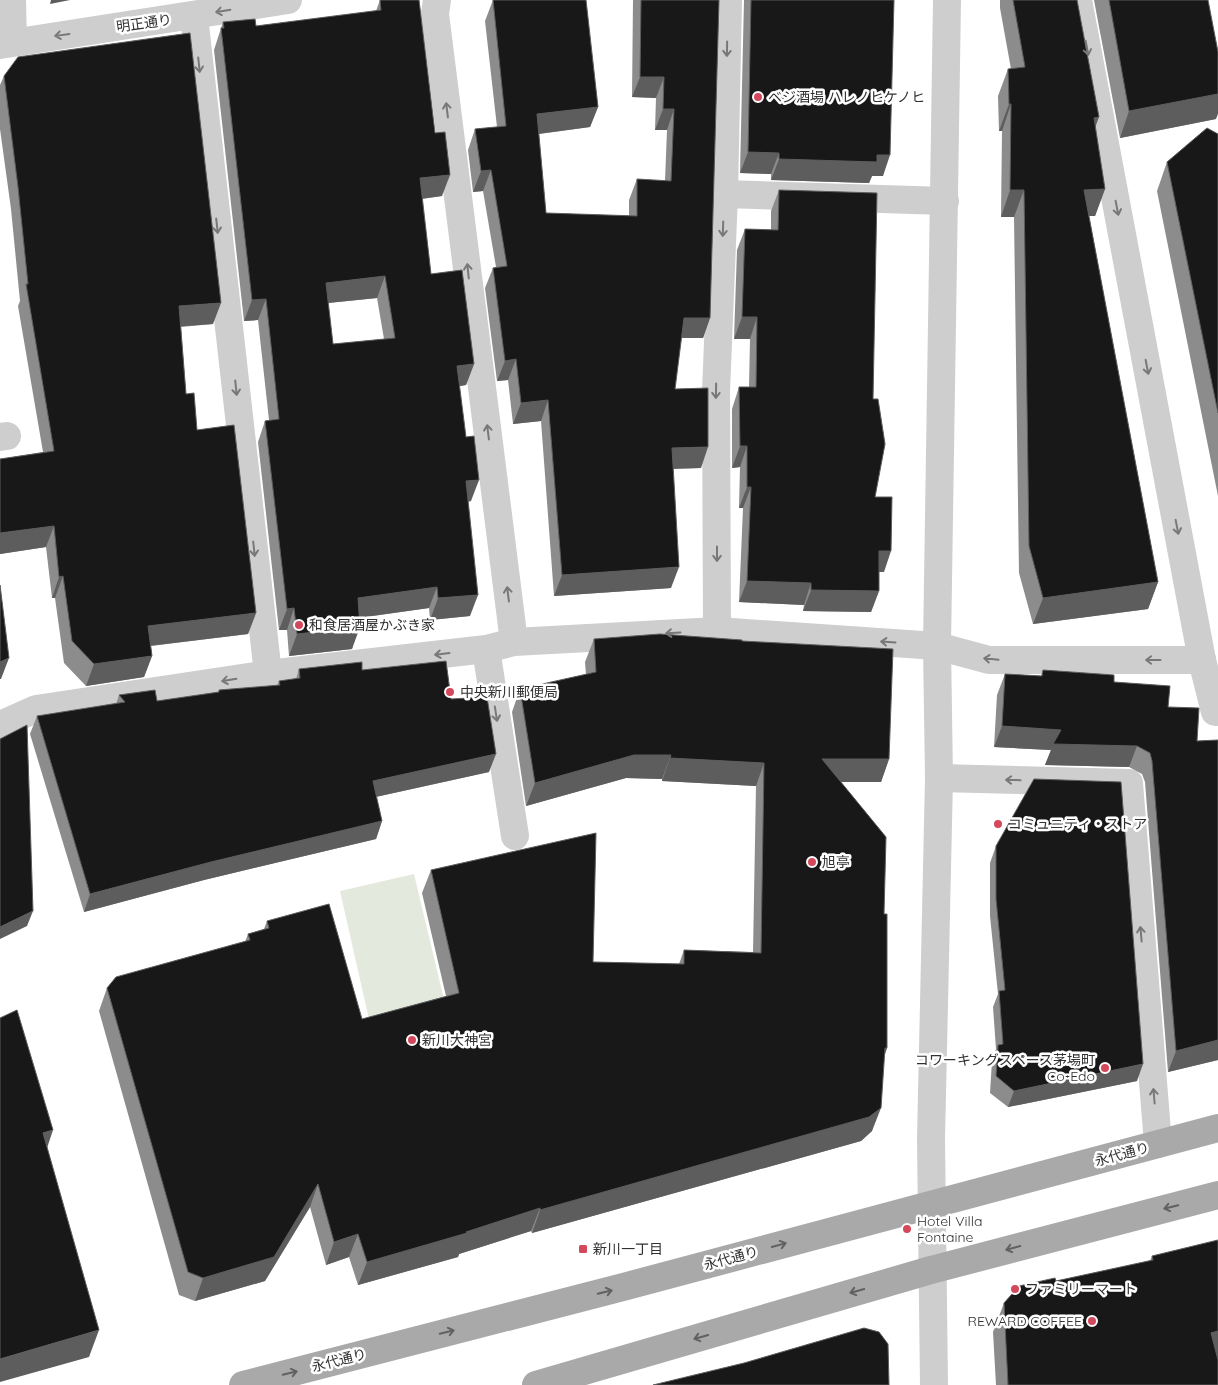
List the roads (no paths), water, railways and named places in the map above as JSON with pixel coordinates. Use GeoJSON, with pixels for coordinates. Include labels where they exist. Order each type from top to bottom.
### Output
{"type":"FeatureCollection","features":[{"type":"Feature","properties":{"kind":"main road","name":"永代通り"},"geometry":{"type":"LineString","coordinates":[[243,1385],[627,1286],[931,1203],[1218,1128]]}},
{"type":"Feature","properties":{"kind":"main road"},"geometry":{"type":"LineString","coordinates":[[536,1385],[931,1270],[1218,1195]]}},
{"type":"Feature","properties":{"kind":"street"},"geometry":{"type":"LineString","coordinates":[[7,43],[12,0]]}},
{"type":"Feature","properties":{"kind":"street","name":"明正通り"},"geometry":{"type":"LineString","coordinates":[[7,43],[194,16],[288,0]]}},
{"type":"Feature","properties":{"kind":"street"},"geometry":{"type":"LineString","coordinates":[[437,0],[435,14],[514,642]]}},
{"type":"Feature","properties":{"kind":"street"},"geometry":{"type":"LineString","coordinates":[[717,631],[716,392],[724,194],[728,0]]}},
{"type":"Feature","properties":{"kind":"street"},"geometry":{"type":"LineString","coordinates":[[934,1385],[931,1203],[939,778],[936,646],[947,0]]}},
{"type":"Feature","properties":{"kind":"street"},"geometry":{"type":"LineString","coordinates":[[1078,0],[1202,660],[1215,712],[1218,712]]}},
{"type":"Feature","properties":{"kind":"street"},"geometry":{"type":"LineString","coordinates":[[194,16],[268,674]]}},
{"type":"Feature","properties":{"kind":"street"},"geometry":{"type":"LineString","coordinates":[[724,194],[945,200]]}},
{"type":"Feature","properties":{"kind":"street"},"geometry":{"type":"LineString","coordinates":[[0,725],[36,709],[268,674],[486,649],[514,642],[717,631],[936,646],[989,660],[1202,660]]}},
{"type":"Feature","properties":{"kind":"street"},"geometry":{"type":"LineString","coordinates":[[486,649],[515,836]]}},
{"type":"Feature","properties":{"kind":"street"},"geometry":{"type":"LineString","coordinates":[[939,778],[1129,783],[1158,1144]]}},
{"type":"Feature","properties":{"kind":"place","name":"ベジ酒場 ハレノヒケノヒ"},"geometry":{"type":"Point","coordinates":[758,97]}},
{"type":"Feature","properties":{"kind":"place","name":"和食居酒屋かぶき家"},"geometry":{"type":"Point","coordinates":[299,625]}},
{"type":"Feature","properties":{"kind":"place","name":"中央新川郵便局"},"geometry":{"type":"Point","coordinates":[450,692]}},
{"type":"Feature","properties":{"kind":"place","name":"コミュニティ・ストア"},"geometry":{"type":"Point","coordinates":[998,824]}},
{"type":"Feature","properties":{"kind":"place","name":"旭亭"},"geometry":{"type":"Point","coordinates":[812,862]}},
{"type":"Feature","properties":{"kind":"place","name":"新川大神宮"},"geometry":{"type":"Point","coordinates":[412,1040]}},
{"type":"Feature","properties":{"kind":"place","name":"コワーキングスペース茅場町 Co-Edo"},"geometry":{"type":"Point","coordinates":[1105,1068]}},
{"type":"Feature","properties":{"kind":"place","name":"Hotel Villa Fontaine"},"geometry":{"type":"Point","coordinates":[907,1229]}},
{"type":"Feature","properties":{"kind":"place","name":"新川一丁目"},"geometry":{"type":"Point","coordinates":[583,1249]}},
{"type":"Feature","properties":{"kind":"place","name":"ファミリーマート"},"geometry":{"type":"Point","coordinates":[1015,1289]}},
{"type":"Feature","properties":{"kind":"place","name":"REWARD COFFEE"},"geometry":{"type":"Point","coordinates":[1092,1321]}}]}
